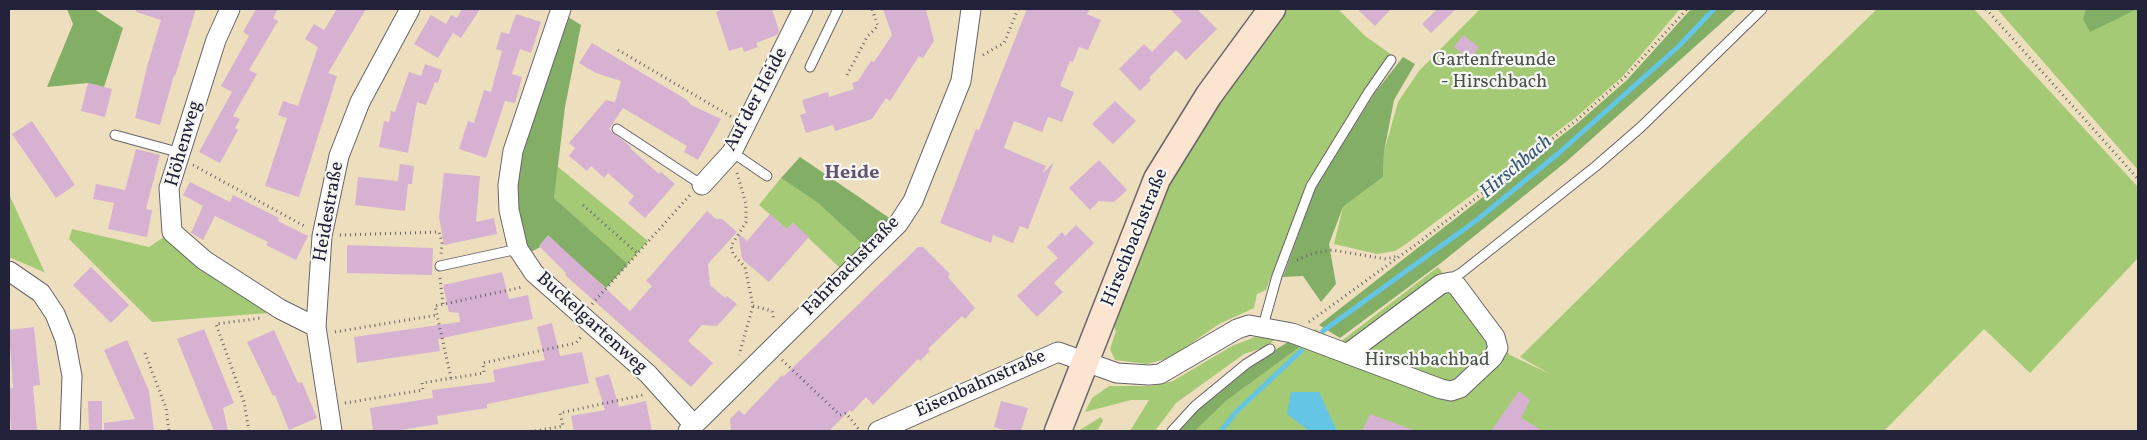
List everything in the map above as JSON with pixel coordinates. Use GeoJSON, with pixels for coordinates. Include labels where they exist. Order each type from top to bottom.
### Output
{"type":"FeatureCollection","features":[{"type":"Feature","properties":{"kind":"street","name":"Höhenweg"},"geometry":{"type":"LineString","coordinates":[[230,9],[216,40],[170,188],[172,232],[204,260],[316,331]]}},
{"type":"Feature","properties":{"kind":"street","name":"Heidestraße"},"geometry":{"type":"LineString","coordinates":[[332,431],[316,331],[322,236],[339,156],[360,102],[410,9]]}},
{"type":"Feature","properties":{"kind":"street","name":"Buckelgartenweg"},"geometry":{"type":"LineString","coordinates":[[561,9],[513,151],[508,185],[510,210],[518,249],[537,276],[657,384],[691,428]]}},
{"type":"Feature","properties":{"kind":"street","name":"Auf der Heide"},"geometry":{"type":"LineString","coordinates":[[702,185],[732,152],[804,9]]}},
{"type":"Feature","properties":{"kind":"street","name":"Fahrbachstraße"},"geometry":{"type":"LineString","coordinates":[[691,428],[898,224],[913,201],[961,81],[971,9]]}},
{"type":"Feature","properties":{"kind":"street","name":"Hirschbachstraße"},"geometry":{"type":"LineString","coordinates":[[1058,431],[1157,179],[1209,95],[1272,9]]}},
{"type":"Feature","properties":{"kind":"street"},"geometry":{"type":"LineString","coordinates":[[9,271],[41,293],[55,314],[65,339],[72,376],[70,431]]}},
{"type":"Feature","properties":{"kind":"street","name":"Eisenbahnstraße"},"geometry":{"type":"LineString","coordinates":[[878,431],[1058,352],[1117,373],[1160,374],[1237,328],[1249,325],[1263,326],[1292,333],[1441,389],[1451,391],[1460,388],[1493,357],[1498,348],[1496,337],[1457,286],[1451,282],[1441,284]]}},
{"type":"Feature","properties":{"kind":"street"},"geometry":{"type":"LineString","coordinates":[[1347,354],[1441,284]]}},
{"type":"Feature","properties":{"kind":"lane"},"geometry":{"type":"LineString","coordinates":[[810,67],[838,9]]}},
{"type":"Feature","properties":{"kind":"lane"},"geometry":{"type":"LineString","coordinates":[[1441,284],[1461,273],[1596,166],[1641,127],[1762,9]]}},
{"type":"Feature","properties":{"kind":"lane"},"geometry":{"type":"LineString","coordinates":[[1263,326],[1277,276],[1311,186],[1368,93],[1391,60]]}},
{"type":"Feature","properties":{"kind":"lane"},"geometry":{"type":"LineString","coordinates":[[617,129],[702,185]]}},
{"type":"Feature","properties":{"kind":"lane"},"geometry":{"type":"LineString","coordinates":[[115,135],[180,155]]}},
{"type":"Feature","properties":{"kind":"lane"},"geometry":{"type":"LineString","coordinates":[[732,152],[766,176]]}},
{"type":"Feature","properties":{"kind":"lane"},"geometry":{"type":"LineString","coordinates":[[440,266],[518,249]]}},
{"type":"Feature","properties":{"kind":"lane"},"geometry":{"type":"LineString","coordinates":[[1172,431],[1196,406],[1246,364],[1270,348]]}},
{"type":"Feature","properties":{"kind":"path"},"geometry":{"type":"LineString","coordinates":[[847,74],[867,37],[878,26],[872,9]]}},
{"type":"Feature","properties":{"kind":"path"},"geometry":{"type":"LineString","coordinates":[[965,54],[984,55],[1004,43],[1018,9]]}},
{"type":"Feature","properties":{"kind":"path"},"geometry":{"type":"LineString","coordinates":[[1292,333],[1323,313],[1400,256],[1578,119],[1625,77],[1687,9]]}},
{"type":"Feature","properties":{"kind":"path"},"geometry":{"type":"LineString","coordinates":[[1986,9],[2138,178]]}},
{"type":"Feature","properties":{"kind":"path"},"geometry":{"type":"LineString","coordinates":[[618,50],[745,125]]}},
{"type":"Feature","properties":{"kind":"path"},"geometry":{"type":"LineString","coordinates":[[732,152],[746,204],[746,222],[731,246],[733,254],[744,267],[753,306],[739,355],[725,372],[734,386]]}},
{"type":"Feature","properties":{"kind":"path"},"geometry":{"type":"LineString","coordinates":[[180,155],[322,236],[439,232],[442,243],[439,283],[443,304]]}},
{"type":"Feature","properties":{"kind":"path"},"geometry":{"type":"LineString","coordinates":[[327,406],[423,390],[422,383],[484,373],[483,363],[576,344],[587,320],[637,253],[694,191],[702,185]]}},
{"type":"Feature","properties":{"kind":"path"},"geometry":{"type":"LineString","coordinates":[[583,205],[637,253]]}},
{"type":"Feature","properties":{"kind":"path"},"geometry":{"type":"LineString","coordinates":[[1277,276],[1295,261],[1314,252],[1332,250],[1386,259],[1400,256]]}},
{"type":"Feature","properties":{"kind":"path"},"geometry":{"type":"LineString","coordinates":[[451,378],[435,306],[528,286],[537,276]]}},
{"type":"Feature","properties":{"kind":"path"},"geometry":{"type":"LineString","coordinates":[[753,306],[772,310],[775,324]]}},
{"type":"Feature","properties":{"kind":"path"},"geometry":{"type":"LineString","coordinates":[[249,431],[244,402],[216,324],[272,317],[280,309]]}},
{"type":"Feature","properties":{"kind":"path"},"geometry":{"type":"LineString","coordinates":[[316,331],[437,315]]}},
{"type":"Feature","properties":{"kind":"path"},"geometry":{"type":"LineString","coordinates":[[771,350],[840,415],[846,413],[860,431]]}},
{"type":"Feature","properties":{"kind":"path"},"geometry":{"type":"LineString","coordinates":[[145,353],[166,408],[169,431]]}},
{"type":"Feature","properties":{"kind":"path"},"geometry":{"type":"LineString","coordinates":[[535,431],[563,426],[560,413],[648,394],[657,384]]}},
{"type":"Feature","properties":{"kind":"green space"},"geometry":{"type":"Polygon","coordinates":[[[67,9],[94,9],[123,28],[104,87],[88,83],[47,87],[73,24],[67,9]]]}},
{"type":"Feature","properties":{"kind":"green space"},"geometry":{"type":"Polygon","coordinates":[[[1287,9],[1338,9],[1365,36],[1392,55],[1364,91],[1307,183],[1266,290],[1257,294],[1254,308],[1219,324],[1170,358],[1147,364],[1115,360],[1110,349],[1116,331],[1114,326],[1154,219],[1175,170],[1248,54],[1287,9]]]}},
{"type":"Feature","properties":{"kind":"green space","name":"Gartenfreunde - Hirschbach"},"geometry":{"type":"Polygon","coordinates":[[[1480,9],[1680,9],[1623,76],[1575,118],[1406,244],[1395,251],[1377,254],[1334,244],[1343,207],[1383,177],[1384,152],[1398,102],[1419,71],[1480,9]]]}},
{"type":"Feature","properties":{"kind":"green space"},"geometry":{"type":"Polygon","coordinates":[[[1691,9],[1737,9],[1567,161],[1441,263],[1340,338],[1319,325],[1579,122],[1627,80],[1691,9]]]}},
{"type":"Feature","properties":{"kind":"green space","name":"Hirschbachbad"},"geometry":{"type":"Polygon","coordinates":[[[1877,9],[1974,9],[2138,187],[2138,258],[2030,373],[1984,329],[1884,431],[1195,431],[1226,401],[1301,346],[1315,329],[1340,342],[1438,267],[1510,355],[1550,374],[1520,357],[1877,9]]]}},
{"type":"Feature","properties":{"kind":"green space"},"geometry":{"type":"Polygon","coordinates":[[[2086,9],[2137,9],[2090,32],[2083,19],[2086,9]]]}},
{"type":"Feature","properties":{"kind":"green space"},"geometry":{"type":"Polygon","coordinates":[[[2138,9],[2138,170],[1998,10],[2138,9]]]}},
{"type":"Feature","properties":{"kind":"green space"},"geometry":{"type":"Polygon","coordinates":[[[560,12],[581,25],[565,107],[554,198],[628,264],[606,288],[552,241],[523,256],[508,185],[560,12]]]}},
{"type":"Feature","properties":{"kind":"green space"},"geometry":{"type":"Polygon","coordinates":[[[1403,57],[1415,64],[1394,100],[1384,152],[1383,177],[1343,207],[1329,244],[1336,284],[1321,302],[1303,276],[1283,277],[1316,186],[1374,94],[1403,57]]]}},
{"type":"Feature","properties":{"kind":"green space"},"geometry":{"type":"Polygon","coordinates":[[[800,157],[898,224],[870,251],[818,203],[781,178],[800,157]]]}},
{"type":"Feature","properties":{"kind":"green space"},"geometry":{"type":"Polygon","coordinates":[[[557,166],[648,241],[628,264],[554,198],[557,166]]]}},
{"type":"Feature","properties":{"kind":"green space"},"geometry":{"type":"Polygon","coordinates":[[[781,178],[818,203],[870,251],[847,275],[793,223],[787,229],[759,205],[781,178]]]}},
{"type":"Feature","properties":{"kind":"green space"},"geometry":{"type":"Polygon","coordinates":[[[9,194],[45,272],[9,257],[9,194]]]}},
{"type":"Feature","properties":{"kind":"green space"},"geometry":{"type":"Polygon","coordinates":[[[72,229],[149,247],[167,235],[271,310],[268,313],[152,322],[69,239],[72,229]]]}},
{"type":"Feature","properties":{"kind":"green space"},"geometry":{"type":"Polygon","coordinates":[[[1255,337],[1276,338],[1268,346],[1244,354],[1176,403],[1155,431],[1130,431],[1149,400],[1131,400],[1085,412],[1092,398],[1109,386],[1151,386],[1173,381],[1232,346],[1255,337]]]}},
{"type":"Feature","properties":{"kind":"green space"},"geometry":{"type":"Polygon","coordinates":[[[1293,339],[1301,346],[1226,401],[1195,431],[1176,431],[1197,408],[1247,367],[1293,339]]]}},
{"type":"Feature","properties":{"kind":"green space"},"geometry":{"type":"Polygon","coordinates":[[[1101,417],[1103,421],[1097,431],[1078,431],[1101,417]]]}},
{"type":"Feature","properties":{"kind":"water"},"geometry":{"type":"Polygon","coordinates":[[[1291,392],[1319,392],[1337,431],[1309,431],[1287,414],[1291,392]]]}},
{"type":"Feature","properties":{"kind":"building"},"geometry":{"type":"Polygon","coordinates":[[[136,9],[196,9],[160,125],[135,118],[161,20],[136,12],[136,9]]]}},
{"type":"Feature","properties":{"kind":"building"},"geometry":{"type":"Polygon","coordinates":[[[256,9],[278,9],[273,18],[278,21],[249,70],[257,74],[233,116],[240,119],[235,128],[238,130],[220,163],[199,152],[232,92],[221,86],[249,36],[243,32],[256,9]]]}},
{"type":"Feature","properties":{"kind":"building"},"geometry":{"type":"Polygon","coordinates":[[[337,9],[366,9],[328,73],[337,76],[299,197],[265,186],[287,118],[278,115],[283,101],[298,106],[318,47],[305,39],[314,24],[324,30],[337,9]]]}},
{"type":"Feature","properties":{"kind":"building"},"geometry":{"type":"Polygon","coordinates":[[[462,9],[480,9],[461,38],[453,33],[438,58],[414,44],[431,15],[446,24],[451,15],[457,18],[462,9]]]}},
{"type":"Feature","properties":{"kind":"building"},"geometry":{"type":"Polygon","coordinates":[[[724,9],[772,9],[779,31],[777,35],[756,43],[758,47],[744,52],[742,47],[729,51],[716,12],[724,9]]]}},
{"type":"Feature","properties":{"kind":"building"},"geometry":{"type":"Polygon","coordinates":[[[883,9],[926,9],[934,41],[923,58],[919,56],[890,101],[886,98],[872,119],[835,131],[833,125],[806,133],[800,115],[806,113],[802,100],[828,92],[829,97],[854,89],[852,83],[858,81],[871,61],[874,62],[892,35],[883,9]]]}},
{"type":"Feature","properties":{"kind":"building"},"geometry":{"type":"Polygon","coordinates":[[[1027,9],[1090,9],[1087,14],[1101,20],[1088,50],[1079,47],[1073,62],[1070,61],[1060,86],[1074,92],[1062,122],[1048,117],[1042,132],[1014,121],[1004,148],[1046,166],[1043,173],[1054,162],[1028,229],[1020,226],[1013,243],[993,235],[991,243],[940,223],[976,129],[979,130],[1027,9]]]}},
{"type":"Feature","properties":{"kind":"building"},"geometry":{"type":"Polygon","coordinates":[[[1170,9],[1197,9],[1217,29],[1186,60],[1176,50],[1149,78],[1151,80],[1140,91],[1119,69],[1144,44],[1152,52],[1182,21],[1170,9]]]}},
{"type":"Feature","properties":{"kind":"building"},"geometry":{"type":"Polygon","coordinates":[[[1357,9],[1391,9],[1375,26],[1357,9]]]}},
{"type":"Feature","properties":{"kind":"building"},"geometry":{"type":"Polygon","coordinates":[[[1437,9],[1456,9],[1431,33],[1422,24],[1437,9]]]}},
{"type":"Feature","properties":{"kind":"building"},"geometry":{"type":"Polygon","coordinates":[[[516,14],[541,22],[531,53],[520,49],[512,74],[522,77],[515,103],[505,101],[486,158],[459,149],[468,121],[474,123],[484,90],[491,92],[502,51],[496,49],[501,32],[509,34],[516,14]]]}},
{"type":"Feature","properties":{"kind":"building"},"geometry":{"type":"Polygon","coordinates":[[[1463,35],[1479,47],[1470,59],[1454,47],[1463,35]]]}},
{"type":"Feature","properties":{"kind":"building"},"geometry":{"type":"Polygon","coordinates":[[[592,43],[687,100],[691,105],[721,119],[698,160],[684,152],[687,146],[623,108],[609,129],[659,174],[661,172],[675,184],[645,218],[628,203],[634,196],[608,173],[604,178],[591,166],[587,171],[569,156],[575,148],[569,143],[606,100],[615,102],[621,81],[596,73],[579,63],[592,43]]]}},
{"type":"Feature","properties":{"kind":"building"},"geometry":{"type":"Polygon","coordinates":[[[425,64],[442,70],[438,83],[435,82],[426,105],[417,102],[408,153],[379,147],[384,121],[389,122],[391,111],[395,112],[409,72],[421,76],[425,64]]]}},
{"type":"Feature","properties":{"kind":"building"},"geometry":{"type":"Polygon","coordinates":[[[88,83],[112,89],[105,117],[81,111],[88,83]]]}},
{"type":"Feature","properties":{"kind":"building"},"geometry":{"type":"Polygon","coordinates":[[[1115,101],[1136,121],[1113,144],[1092,124],[1115,101]]]}},
{"type":"Feature","properties":{"kind":"building"},"geometry":{"type":"Polygon","coordinates":[[[32,121],[75,185],[56,198],[12,134],[32,121]]]}},
{"type":"Feature","properties":{"kind":"building"},"geometry":{"type":"Polygon","coordinates":[[[136,149],[160,155],[146,209],[152,210],[147,237],[108,229],[114,203],[93,199],[96,184],[125,190],[136,149]]]}},
{"type":"Feature","properties":{"kind":"building"},"geometry":{"type":"Polygon","coordinates":[[[1099,160],[1127,190],[1114,202],[1099,201],[1090,210],[1069,188],[1099,160]]]}},
{"type":"Feature","properties":{"kind":"building"},"geometry":{"type":"Polygon","coordinates":[[[400,164],[414,166],[412,184],[408,184],[405,211],[355,205],[358,177],[398,181],[400,164]]]}},
{"type":"Feature","properties":{"kind":"building"},"geometry":{"type":"Polygon","coordinates":[[[444,173],[480,176],[476,222],[494,218],[497,234],[444,245],[439,217],[444,173]]]}},
{"type":"Feature","properties":{"kind":"building"},"geometry":{"type":"Polygon","coordinates":[[[190,182],[230,202],[233,195],[279,218],[278,221],[308,236],[296,260],[266,245],[268,242],[215,216],[203,240],[191,233],[203,206],[183,195],[190,182]]]}},
{"type":"Feature","properties":{"kind":"building"},"geometry":{"type":"Polygon","coordinates":[[[707,211],[716,219],[722,219],[737,232],[708,264],[710,285],[725,298],[727,296],[737,304],[717,326],[702,325],[688,341],[713,363],[691,387],[565,275],[566,273],[539,246],[548,235],[630,311],[652,286],[646,281],[707,211]]]}},
{"type":"Feature","properties":{"kind":"building"},"geometry":{"type":"Polygon","coordinates":[[[770,214],[787,229],[793,223],[809,237],[769,282],[742,259],[738,233],[747,241],[770,214]]]}},
{"type":"Feature","properties":{"kind":"building"},"geometry":{"type":"Polygon","coordinates":[[[1076,225],[1094,243],[1054,283],[1063,292],[1037,317],[1017,296],[1058,258],[1047,247],[1062,232],[1065,236],[1076,225]]]}},
{"type":"Feature","properties":{"kind":"building"},"geometry":{"type":"Polygon","coordinates":[[[347,245],[433,248],[432,275],[347,273],[347,245]]]}},
{"type":"Feature","properties":{"kind":"building"},"geometry":{"type":"Polygon","coordinates":[[[918,247],[923,247],[950,274],[948,277],[975,308],[965,319],[962,316],[928,349],[930,351],[920,361],[918,359],[873,405],[866,397],[852,412],[850,410],[829,431],[731,431],[730,419],[739,410],[744,415],[782,375],[783,377],[918,247]]]}},
{"type":"Feature","properties":{"kind":"building"},"geometry":{"type":"Polygon","coordinates":[[[91,267],[129,305],[111,323],[73,285],[91,267]]]}},
{"type":"Feature","properties":{"kind":"building"},"geometry":{"type":"Polygon","coordinates":[[[502,272],[509,299],[528,295],[533,319],[438,339],[440,351],[357,363],[354,337],[460,322],[459,313],[449,312],[443,285],[502,272]]]}},
{"type":"Feature","properties":{"kind":"building"},"geometry":{"type":"Polygon","coordinates":[[[552,323],[560,356],[582,352],[589,383],[487,404],[487,408],[437,416],[438,424],[395,431],[373,431],[370,408],[433,398],[432,390],[495,382],[493,370],[545,360],[537,327],[552,323]]]}},
{"type":"Feature","properties":{"kind":"building"},"geometry":{"type":"Polygon","coordinates":[[[34,327],[40,385],[33,386],[37,431],[11,431],[9,388],[13,388],[9,330],[34,327]]]}},
{"type":"Feature","properties":{"kind":"building"},"geometry":{"type":"Polygon","coordinates":[[[204,329],[234,403],[223,408],[228,431],[214,431],[177,339],[204,329]]]}},
{"type":"Feature","properties":{"kind":"building"},"geometry":{"type":"Polygon","coordinates":[[[274,330],[298,383],[302,382],[317,418],[289,430],[275,395],[273,396],[247,342],[274,330]]]}},
{"type":"Feature","properties":{"kind":"building"},"geometry":{"type":"Polygon","coordinates":[[[127,340],[149,391],[154,431],[104,431],[104,423],[135,419],[104,350],[127,340]]]}},
{"type":"Feature","properties":{"kind":"building"},"geometry":{"type":"Polygon","coordinates":[[[609,374],[619,407],[646,401],[652,431],[574,431],[571,416],[605,410],[595,378],[609,374]]]}},
{"type":"Feature","properties":{"kind":"building"},"geometry":{"type":"Polygon","coordinates":[[[1519,391],[1530,400],[1521,418],[1543,431],[1491,431],[1519,391]]]}},
{"type":"Feature","properties":{"kind":"building"},"geometry":{"type":"Polygon","coordinates":[[[88,401],[102,401],[102,431],[89,431],[88,401]]]}},
{"type":"Feature","properties":{"kind":"building"},"geometry":{"type":"Polygon","coordinates":[[[1001,401],[1028,408],[1021,431],[1008,431],[994,427],[1001,401]]]}},
{"type":"Feature","properties":{"kind":"building"},"geometry":{"type":"Polygon","coordinates":[[[1370,414],[1413,430],[1362,431],[1370,414]]]}},
{"type":"Feature","properties":{"kind":"waterway","name":"Hirschbach"},"geometry":{"type":"LineString","coordinates":[[1323,331],[1477,220],[1560,152],[1679,46],[1714,9]]}},
{"type":"Feature","properties":{"kind":"waterway","name":"Hirschbach"},"geometry":{"type":"LineString","coordinates":[[1221,431],[1237,411],[1301,351]]}},
{"type":"Feature","properties":{"kind":"district","name":"Heide"},"geometry":{"type":"Point","coordinates":[852,174]}}]}
